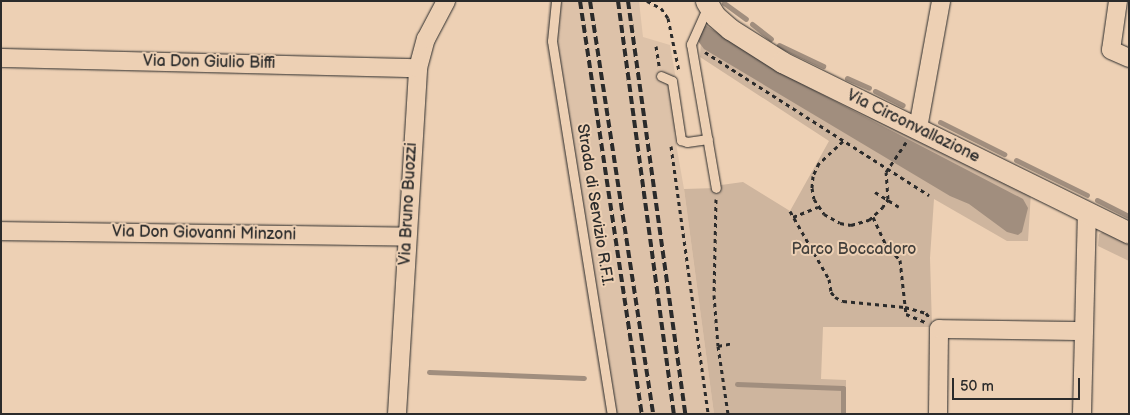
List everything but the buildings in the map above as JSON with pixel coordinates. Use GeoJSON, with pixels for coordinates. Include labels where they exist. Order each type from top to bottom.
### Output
{"type":"FeatureCollection","features":[{"type":"Feature","properties":{"kind":"street","name":"Via Bruno Buozzi"},"geometry":{"type":"LineString","coordinates":[[397,414],[418,68],[428,34],[446,1]]}},
{"type":"Feature","properties":{"kind":"street"},"geometry":{"type":"LineString","coordinates":[[914,132],[942,1]]}},
{"type":"Feature","properties":{"kind":"street"},"geometry":{"type":"LineString","coordinates":[[1118,1],[1111,50],[1129,58]]}},
{"type":"Feature","properties":{"kind":"street","name":"Via Circonvallazione"},"geometry":{"type":"LineString","coordinates":[[707,3],[715,16],[730,29],[782,62],[815,80],[914,132],[1129,233]]}},
{"type":"Feature","properties":{"kind":"street","name":"Via Don Giulio Biffi"},"geometry":{"type":"LineString","coordinates":[[1,58],[418,68]]}},
{"type":"Feature","properties":{"kind":"street"},"geometry":{"type":"LineString","coordinates":[[1082,414],[1086,213]]}},
{"type":"Feature","properties":{"kind":"street","name":"Via Don Giovanni Minzoni"},"geometry":{"type":"LineString","coordinates":[[1,231],[407,237]]}},
{"type":"Feature","properties":{"kind":"street"},"geometry":{"type":"LineString","coordinates":[[938,414],[939,329],[1084,330]]}},
{"type":"Feature","properties":{"kind":"lane","name":"Strada di Servizio R.F.I."},"geometry":{"type":"LineString","coordinates":[[556,1],[552,41],[612,414]]}},
{"type":"Feature","properties":{"kind":"lane"},"geometry":{"type":"LineString","coordinates":[[707,3],[692,44],[716,188]]}},
{"type":"Feature","properties":{"kind":"lane"},"geometry":{"type":"LineString","coordinates":[[661,76],[672,81],[681,140],[687,142],[708,139]]}},
{"type":"Feature","properties":{"kind":"path"},"geometry":{"type":"LineString","coordinates":[[647,1],[661,8],[668,18],[679,73]]}},
{"type":"Feature","properties":{"kind":"path"},"geometry":{"type":"LineString","coordinates":[[692,44],[929,195]]}},
{"type":"Feature","properties":{"kind":"path"},"geometry":{"type":"LineString","coordinates":[[656,46],[661,76]]}},
{"type":"Feature","properties":{"kind":"path"},"geometry":{"type":"LineString","coordinates":[[843,141],[818,162],[813,176],[812,188],[818,207],[829,218],[846,224],[858,224],[873,218],[888,199],[887,169],[914,132]]}},
{"type":"Feature","properties":{"kind":"path"},"geometry":{"type":"LineString","coordinates":[[670,144],[708,414]]}},
{"type":"Feature","properties":{"kind":"path"},"geometry":{"type":"LineString","coordinates":[[716,188],[714,295],[718,346],[728,414]]}},
{"type":"Feature","properties":{"kind":"path"},"geometry":{"type":"LineString","coordinates":[[875,192],[900,207]]}},
{"type":"Feature","properties":{"kind":"path"},"geometry":{"type":"LineString","coordinates":[[793,217],[818,207]]}},
{"type":"Feature","properties":{"kind":"path"},"geometry":{"type":"LineString","coordinates":[[790,211],[829,279],[831,292],[835,297],[843,301],[905,307],[926,313],[939,329]]}},
{"type":"Feature","properties":{"kind":"path"},"geometry":{"type":"LineString","coordinates":[[873,218],[885,243],[900,260],[906,314],[939,329]]}},
{"type":"Feature","properties":{"kind":"path"},"geometry":{"type":"LineString","coordinates":[[718,346],[732,343]]}},
{"type":"Feature","properties":{"kind":"shaded area"},"geometry":{"type":"Polygon","coordinates":[[[549,1],[639,1],[643,37],[670,45],[685,130],[674,132],[684,189],[714,414],[605,414],[545,42],[549,1]]]}},
{"type":"Feature","properties":{"kind":"shaded area"},"geometry":{"type":"Polygon","coordinates":[[[705,25],[781,73],[1023,199],[1028,208],[1022,232],[1018,235],[1007,232],[969,204],[950,196],[704,49],[698,41],[705,25]]]}},
{"type":"Feature","properties":{"kind":"green space","name":"Parco Boccadoro"},"geometry":{"type":"Polygon","coordinates":[[[707,24],[782,71],[1031,192],[1028,241],[1007,241],[934,199],[930,258],[932,327],[823,327],[821,379],[846,380],[846,414],[714,414],[684,189],[716,188],[721,185],[743,182],[790,211],[829,141],[700,57],[701,39],[707,24]]]}},
{"type":"Feature","properties":{"kind":"green space"},"geometry":{"type":"Polygon","coordinates":[[[1105,231],[1129,245],[1129,261],[1098,246],[1099,234],[1105,231]]]}},
{"type":"Feature","properties":{"kind":"waterway"},"geometry":{"type":"LineString","coordinates":[[724,3],[746,19]]}},
{"type":"Feature","properties":{"kind":"waterway"},"geometry":{"type":"LineString","coordinates":[[752,24],[771,39]]}},
{"type":"Feature","properties":{"kind":"waterway"},"geometry":{"type":"LineString","coordinates":[[779,45],[823,66]]}},
{"type":"Feature","properties":{"kind":"waterway"},"geometry":{"type":"LineString","coordinates":[[847,78],[869,88]]}},
{"type":"Feature","properties":{"kind":"waterway"},"geometry":{"type":"LineString","coordinates":[[875,91],[903,105]]}},
{"type":"Feature","properties":{"kind":"waterway"},"geometry":{"type":"LineString","coordinates":[[940,122],[1004,154]]}},
{"type":"Feature","properties":{"kind":"waterway"},"geometry":{"type":"LineString","coordinates":[[1016,160],[1087,195]]}},
{"type":"Feature","properties":{"kind":"waterway"},"geometry":{"type":"LineString","coordinates":[[1097,200],[1129,216]]}},
{"type":"Feature","properties":{"kind":"waterway"},"geometry":{"type":"LineString","coordinates":[[429,372],[584,378]]}},
{"type":"Feature","properties":{"kind":"waterway"},"geometry":{"type":"LineString","coordinates":[[737,384],[843,388],[843,414]]}},
{"type":"Feature","properties":{"kind":"railway"},"geometry":{"type":"LineString","coordinates":[[580,1],[642,414]]}},
{"type":"Feature","properties":{"kind":"railway"},"geometry":{"type":"LineString","coordinates":[[590,1],[653,414]]}},
{"type":"Feature","properties":{"kind":"railway"},"geometry":{"type":"LineString","coordinates":[[618,1],[674,414]]}},
{"type":"Feature","properties":{"kind":"railway"},"geometry":{"type":"LineString","coordinates":[[628,1],[685,414]]}}]}
